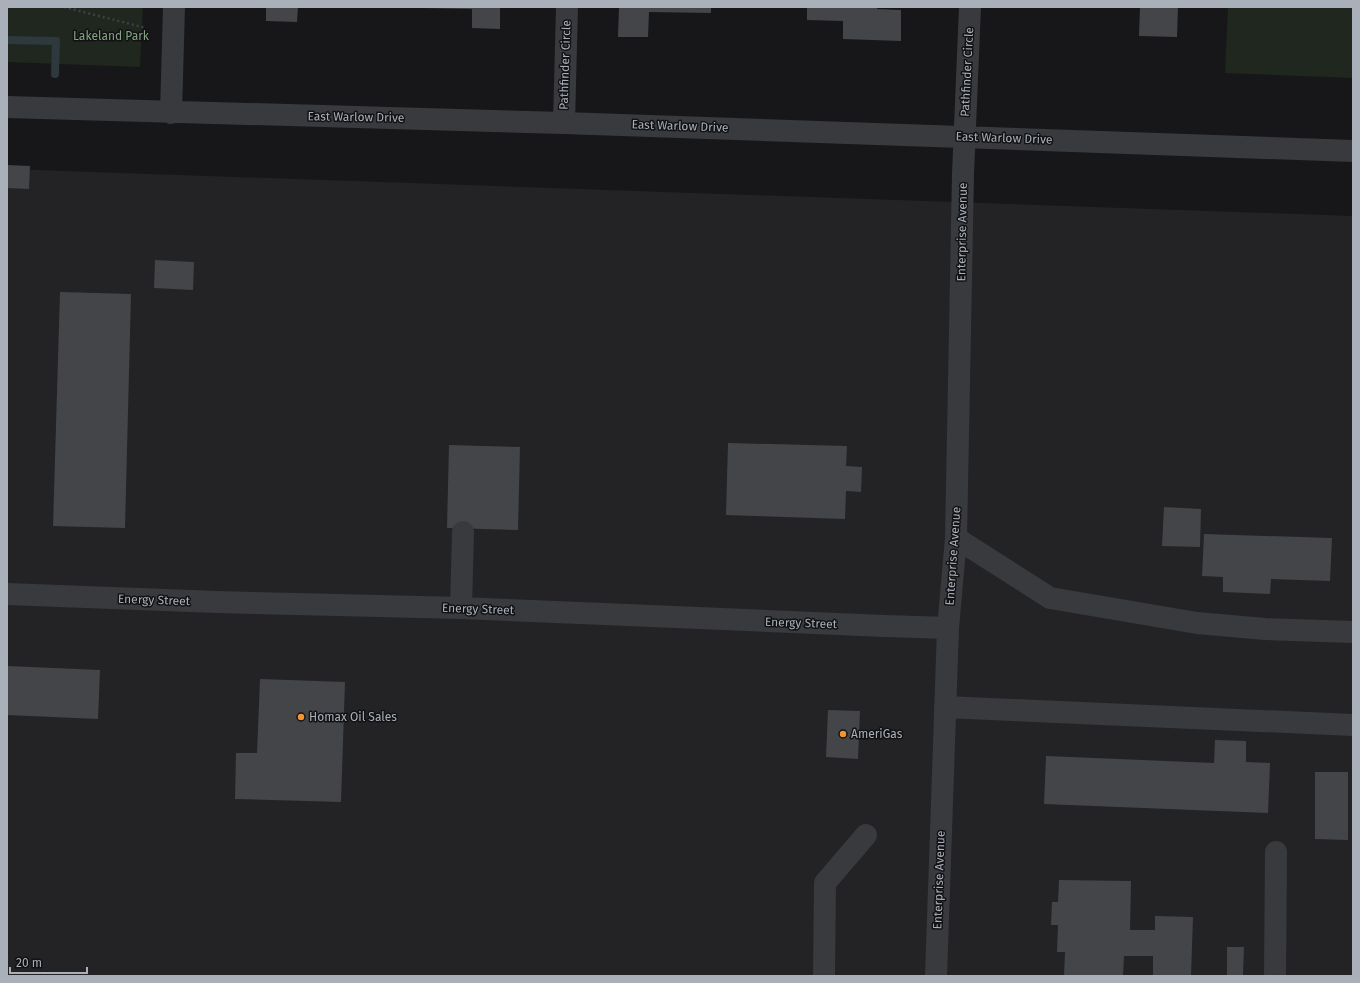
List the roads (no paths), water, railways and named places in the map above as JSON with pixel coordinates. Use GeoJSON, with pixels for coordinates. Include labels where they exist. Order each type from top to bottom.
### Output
{"type":"FeatureCollection","features":[{"type":"Feature","properties":{"kind":"street"},"geometry":{"type":"LineString","coordinates":[[171,113],[174,7]]}},
{"type":"Feature","properties":{"kind":"street","name":"Pathfinder Circle"},"geometry":{"type":"LineString","coordinates":[[564,122],[567,7]]}},
{"type":"Feature","properties":{"kind":"street","name":"Pathfinder Circle"},"geometry":{"type":"LineString","coordinates":[[964,136],[970,7]]}},
{"type":"Feature","properties":{"kind":"street","name":"East Warlow Drive"},"geometry":{"type":"LineString","coordinates":[[7,107],[171,113],[564,122],[1353,151]]}},
{"type":"Feature","properties":{"kind":"street","name":"Enterprise Avenue"},"geometry":{"type":"LineString","coordinates":[[936,976],[948,628],[956,538],[964,136]]}},
{"type":"Feature","properties":{"kind":"street"},"geometry":{"type":"LineString","coordinates":[[461,608],[463,532]]}},
{"type":"Feature","properties":{"kind":"street"},"geometry":{"type":"LineString","coordinates":[[956,538],[1050,598],[1197,623],[1265,629],[1353,632]]}},
{"type":"Feature","properties":{"kind":"street","name":"Energy Street"},"geometry":{"type":"LineString","coordinates":[[7,594],[217,602],[461,608],[948,628]]}},
{"type":"Feature","properties":{"kind":"street"},"geometry":{"type":"LineString","coordinates":[[945,707],[1353,725]]}},
{"type":"Feature","properties":{"kind":"street"},"geometry":{"type":"LineString","coordinates":[[824,976],[825,883],[866,835]]}},
{"type":"Feature","properties":{"kind":"street"},"geometry":{"type":"LineString","coordinates":[[1275,976],[1276,852]]}},
{"type":"Feature","properties":{"kind":"waterway"},"geometry":{"type":"LineString","coordinates":[[7,40],[56,41],[55,74]]}},
{"type":"Feature","properties":{"kind":"place","name":"Homax Oil Sales"},"geometry":{"type":"Point","coordinates":[301,717]}},
{"type":"Feature","properties":{"kind":"place","name":"AmeriGas"},"geometry":{"type":"Point","coordinates":[843,734]}},
{"type":"Feature","properties":{"kind":"park label","name":"Lakeland Park"},"geometry":{"type":"Point","coordinates":[111,36]}}]}
